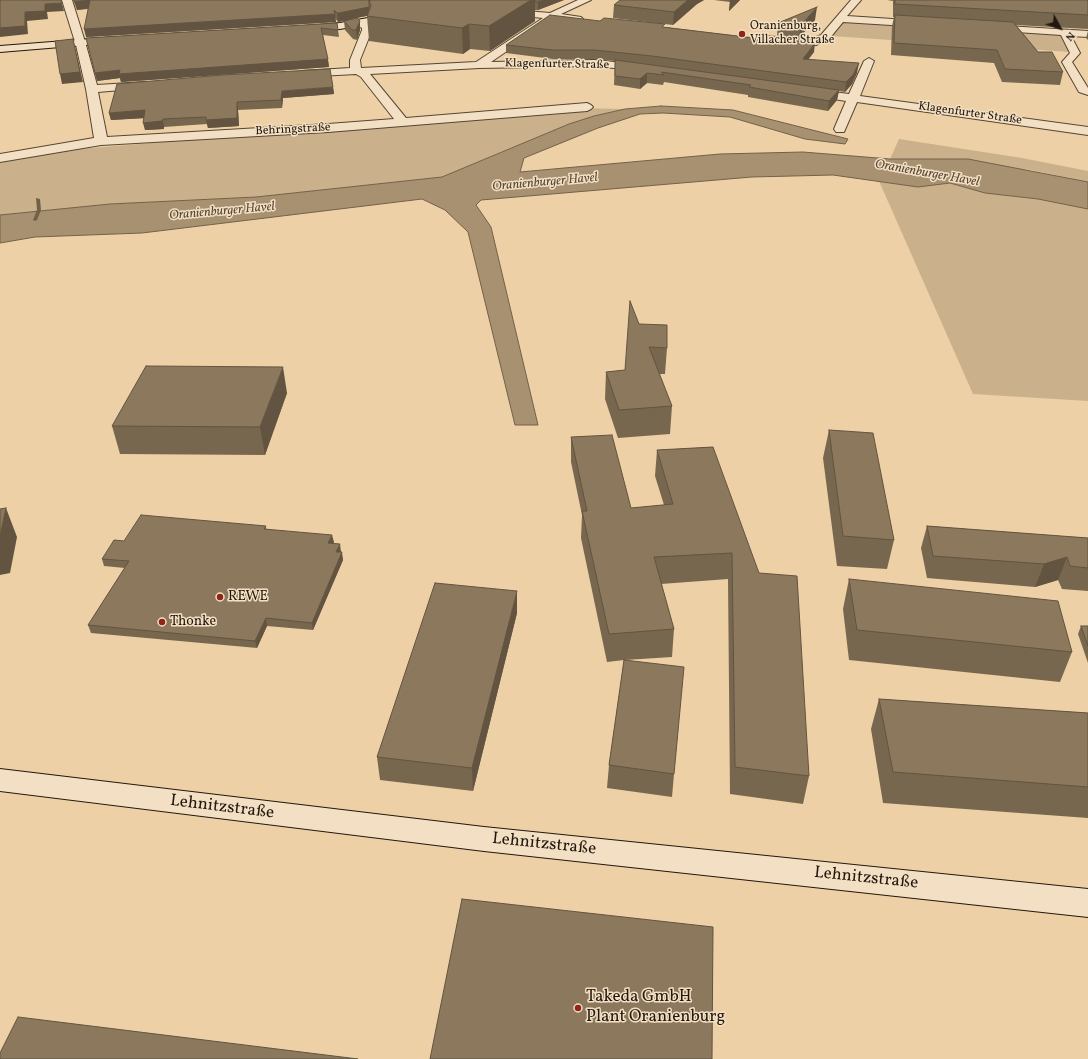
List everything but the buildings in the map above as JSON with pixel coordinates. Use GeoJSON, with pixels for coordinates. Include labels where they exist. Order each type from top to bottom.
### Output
{"type":"FeatureCollection","features":[{"type":"Feature","properties":{"kind":"street"},"geometry":{"type":"LineString","coordinates":[[67,0],[92,89],[101,141]]}},
{"type":"Feature","properties":{"kind":"street"},"geometry":{"type":"LineString","coordinates":[[478,65],[552,16],[586,0]]}},
{"type":"Feature","properties":{"kind":"street"},"geometry":{"type":"LineString","coordinates":[[770,40],[796,44],[812,43],[825,37],[856,0]]}},
{"type":"Feature","properties":{"kind":"street"},"geometry":{"type":"LineString","coordinates":[[497,10],[590,20]]}},
{"type":"Feature","properties":{"kind":"street"},"geometry":{"type":"LineString","coordinates":[[298,29],[358,23],[404,14]]}},
{"type":"Feature","properties":{"kind":"street"},"geometry":{"type":"LineString","coordinates":[[841,19],[935,25]]}},
{"type":"Feature","properties":{"kind":"street"},"geometry":{"type":"LineString","coordinates":[[358,23],[366,26],[367,30],[355,60],[356,70],[365,75],[402,121]]}},
{"type":"Feature","properties":{"kind":"street"},"geometry":{"type":"LineString","coordinates":[[982,28],[1088,34]]}},
{"type":"Feature","properties":{"kind":"street"},"geometry":{"type":"LineString","coordinates":[[1065,33],[1075,53],[1067,62],[1083,90],[1088,92]]}},
{"type":"Feature","properties":{"kind":"street"},"geometry":{"type":"LineString","coordinates":[[0,50],[79,42],[131,39]]}},
{"type":"Feature","properties":{"kind":"street"},"geometry":{"type":"LineString","coordinates":[[840,129],[869,61]]}},
{"type":"Feature","properties":{"kind":"street","name":"Klagenfurter Straße"},"geometry":{"type":"LineString","coordinates":[[293,74],[478,65],[594,63],[658,70]]}},
{"type":"Feature","properties":{"kind":"street"},"geometry":{"type":"LineString","coordinates":[[92,89],[154,84]]}},
{"type":"Feature","properties":{"kind":"street","name":"Klagenfurter Straße"},"geometry":{"type":"LineString","coordinates":[[798,90],[1088,131]]}},
{"type":"Feature","properties":{"kind":"street","name":"Behringstraße"},"geometry":{"type":"LineString","coordinates":[[0,158],[101,141],[328,128],[587,107]]}},
{"type":"Feature","properties":{"kind":"street","name":"Lehnitzstraße"},"geometry":{"type":"LineString","coordinates":[[0,780],[484,839],[1088,903]]}},
{"type":"Feature","properties":{"kind":"shaded area"},"geometry":{"type":"Polygon","coordinates":[[[844,20],[1061,34],[1070,52],[831,36],[844,20]]]}},
{"type":"Feature","properties":{"kind":"shaded area"},"geometry":{"type":"Polygon","coordinates":[[[574,108],[625,109],[594,116],[569,124],[442,177],[256,197],[110,204],[0,215],[0,163],[7,161],[67,150],[574,108]]]}},
{"type":"Feature","properties":{"kind":"shaded area"},"geometry":{"type":"Polygon","coordinates":[[[899,139],[1022,158],[1088,171],[1088,182],[1031,170],[890,159],[899,139]]]}},
{"type":"Feature","properties":{"kind":"shaded area"},"geometry":{"type":"Polygon","coordinates":[[[879,181],[918,187],[950,183],[985,193],[1038,199],[1088,209],[1088,401],[973,394],[879,181]]]}},
{"type":"Feature","properties":{"kind":"water","name":"Oranienburger Havel"},"geometry":{"type":"Polygon","coordinates":[[[661,106],[733,110],[848,139],[845,144],[805,139],[730,117],[663,113],[640,114],[598,128],[524,158],[520,172],[720,154],[803,152],[890,159],[968,159],[1088,182],[1088,209],[1038,199],[985,193],[950,183],[918,187],[833,175],[752,177],[481,200],[476,205],[491,227],[538,425],[515,425],[468,232],[445,210],[422,199],[142,233],[35,237],[0,243],[0,215],[110,204],[256,197],[442,177],[569,124],[594,116],[625,109],[661,106]]]}},
{"type":"Feature","properties":{"kind":"waterway"},"geometry":{"type":"LineString","coordinates":[[35,220],[39,210],[38,199]]}},
{"type":"Feature","properties":{"kind":"place","name":"Oranienburg, Villacher Straße"},"geometry":{"type":"Point","coordinates":[742,34]}},
{"type":"Feature","properties":{"kind":"place","name":"REWE"},"geometry":{"type":"Point","coordinates":[220,597]}},
{"type":"Feature","properties":{"kind":"place","name":"Thonke"},"geometry":{"type":"Point","coordinates":[162,622]}},
{"type":"Feature","properties":{"kind":"place","name":"Takeda GmbH Plant Oranienburg"},"geometry":{"type":"Point","coordinates":[578,1008]}}]}
